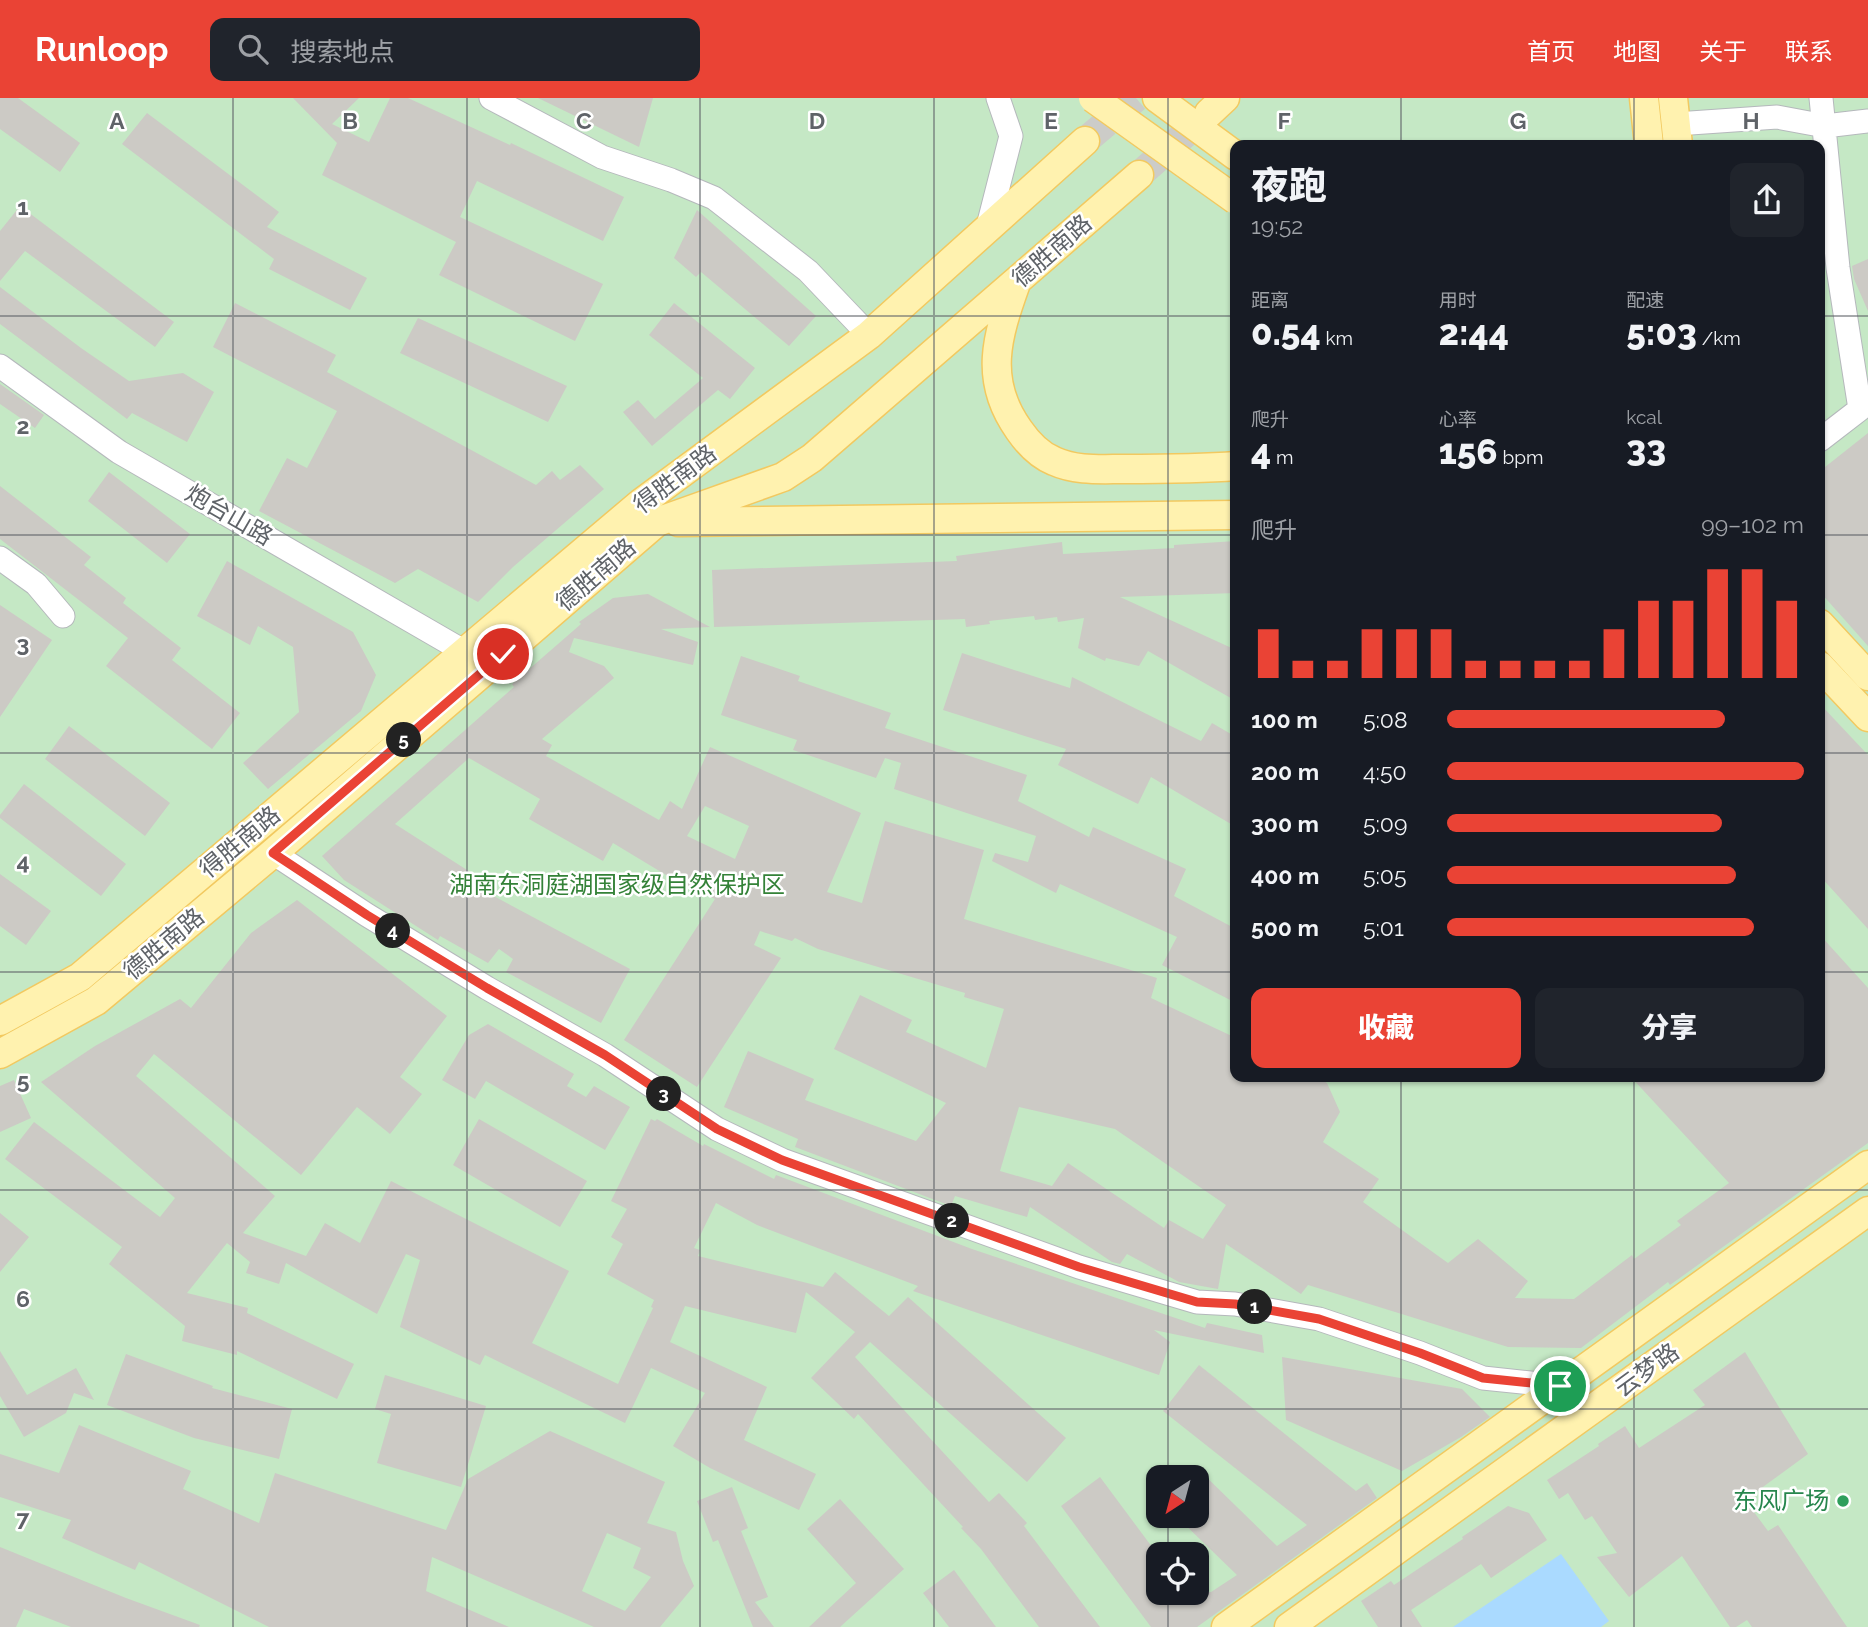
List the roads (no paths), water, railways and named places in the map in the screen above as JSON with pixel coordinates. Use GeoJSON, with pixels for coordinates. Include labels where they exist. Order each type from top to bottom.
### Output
{"type":"FeatureCollection","features":[{"type":"Feature","properties":{"kind":"main road"},"geometry":{"type":"LineString","coordinates":[[1093,98],[1230,196]]}},
{"type":"Feature","properties":{"kind":"main road"},"geometry":{"type":"LineString","coordinates":[[1157,98],[1230,152]]}},
{"type":"Feature","properties":{"kind":"main road"},"geometry":{"type":"LineString","coordinates":[[1644,98],[1648,140]]}},
{"type":"Feature","properties":{"kind":"main road","name":"得胜南路"},"geometry":{"type":"LineString","coordinates":[[0,1021],[80,977],[641,503],[869,335],[1085,141]]}},
{"type":"Feature","properties":{"kind":"main road","name":"德胜南路"},"geometry":{"type":"LineString","coordinates":[[0,1054],[96,1001],[273,853],[657,522],[783,477],[812,458],[1139,175]]}},
{"type":"Feature","properties":{"kind":"main road"},"geometry":{"type":"LineString","coordinates":[[1017,282],[1000,330],[996,379],[1009,416],[1035,449],[1055,461],[1082,469],[1184,470],[1230,466]]}},
{"type":"Feature","properties":{"kind":"main road"},"geometry":{"type":"LineString","coordinates":[[657,522],[1230,515]]}},
{"type":"Feature","properties":{"kind":"main road"},"geometry":{"type":"LineString","coordinates":[[1825,629],[1868,676]]}},
{"type":"Feature","properties":{"kind":"main road"},"geometry":{"type":"LineString","coordinates":[[1825,671],[1868,717]]}},
{"type":"Feature","properties":{"kind":"main road"},"geometry":{"type":"LineString","coordinates":[[1226,1627],[1868,1165]]}},
{"type":"Feature","properties":{"kind":"main road","name":"云梦路"},"geometry":{"type":"LineString","coordinates":[[1289,1627],[1868,1211]]}},
{"type":"Feature","properties":{"kind":"street"},"geometry":{"type":"LineString","coordinates":[[491,98],[602,157],[671,180],[714,198],[808,271],[869,335]]}},
{"type":"Feature","properties":{"kind":"street"},"geometry":{"type":"LineString","coordinates":[[987,230],[1011,136],[998,98]]}},
{"type":"Feature","properties":{"kind":"street"},"geometry":{"type":"LineString","coordinates":[[1821,98],[1838,268],[1864,406],[1825,436]]}},
{"type":"Feature","properties":{"kind":"street"},"geometry":{"type":"LineString","coordinates":[[1676,122],[1777,117],[1825,126],[1868,121]]}},
{"type":"Feature","properties":{"kind":"street","name":"炮台山路"},"geometry":{"type":"LineString","coordinates":[[0,366],[119,452],[465,652]]}},
{"type":"Feature","properties":{"kind":"street"},"geometry":{"type":"LineString","coordinates":[[0,558],[36,584],[63,616]]}},
{"type":"Feature","properties":{"kind":"street"},"geometry":{"type":"LineString","coordinates":[[273,853],[378,922],[605,1055],[717,1129],[782,1160],[1079,1267],[1197,1302],[1235,1304],[1319,1319],[1420,1353],[1483,1378],[1560,1386]]}},
{"type":"Feature","properties":{"kind":"water"},"geometry":{"type":"Polygon","coordinates":[[[1561,1554],[1609,1621],[1601,1627],[1453,1627],[1561,1554]]]}},
{"type":"Feature","properties":{"kind":"tunnel"},"geometry":{"type":"LineString","coordinates":[[1085,141],[1136,98]]}},
{"type":"Feature","properties":{"kind":"tunnel"},"geometry":{"type":"LineString","coordinates":[[1139,175],[1209,113]]}},
{"type":"Feature","properties":{"kind":"place","name":"东风广场"},"geometry":{"type":"Point","coordinates":[1843,1501]}},
{"type":"Feature","properties":{"kind":"park label","name":"湖南东洞庭湖国家级自然保护区"},"geometry":{"type":"Point","coordinates":[617,885]}}]}
